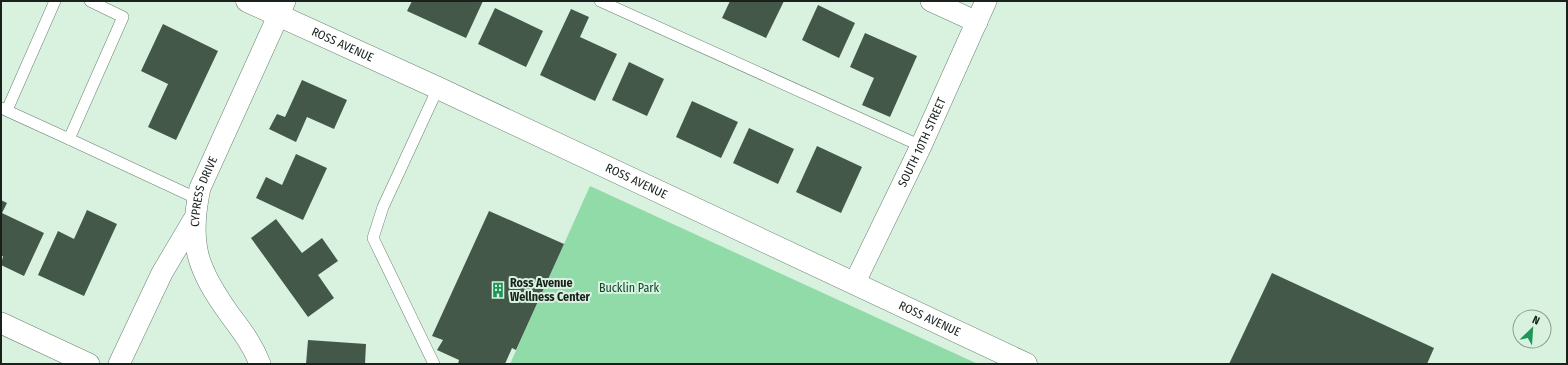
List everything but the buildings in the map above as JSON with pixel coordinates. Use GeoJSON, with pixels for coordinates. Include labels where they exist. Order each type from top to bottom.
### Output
{"type":"FeatureCollection","features":[{"type":"Feature","properties":{"kind":"street","name":"ROSS AVENUE"},"geometry":{"type":"LineString","coordinates":[[247,1],[282,8],[438,88],[856,282],[1026,364]]}},
{"type":"Feature","properties":{"kind":"street"},"geometry":{"type":"LineString","coordinates":[[931,1],[977,22]]}},
{"type":"Feature","properties":{"kind":"street","name":"SOUTH 10TH STREET"},"geometry":{"type":"LineString","coordinates":[[856,282],[921,146],[986,1]]}},
{"type":"Feature","properties":{"kind":"street","name":"CYPRESS DRIVE"},"geometry":{"type":"LineString","coordinates":[[260,364],[254,348],[213,292],[197,257],[196,209],[200,188],[282,8]]}},
{"type":"Feature","properties":{"kind":"street"},"geometry":{"type":"LineString","coordinates":[[119,364],[162,273],[196,209]]}},
{"type":"Feature","properties":{"kind":"street"},"geometry":{"type":"LineString","coordinates":[[1,323],[90,364]]}},
{"type":"Feature","properties":{"kind":"lane"},"geometry":{"type":"LineString","coordinates":[[55,1],[4,109],[68,139],[196,209]]}},
{"type":"Feature","properties":{"kind":"lane"},"geometry":{"type":"LineString","coordinates":[[68,139],[123,17],[90,1]]}},
{"type":"Feature","properties":{"kind":"lane"},"geometry":{"type":"LineString","coordinates":[[600,1],[921,146]]}},
{"type":"Feature","properties":{"kind":"lane"},"geometry":{"type":"LineString","coordinates":[[434,364],[372,238],[383,207],[438,88]]}},
{"type":"Feature","properties":{"kind":"green space","name":"Bucklin Park"},"geometry":{"type":"Polygon","coordinates":[[[590,186],[978,364],[510,364],[590,186]]]}},
{"type":"Feature","properties":{"kind":"place","name":"Ross Avenue Wellness Center"},"geometry":{"type":"Point","coordinates":[498,290]}}]}
